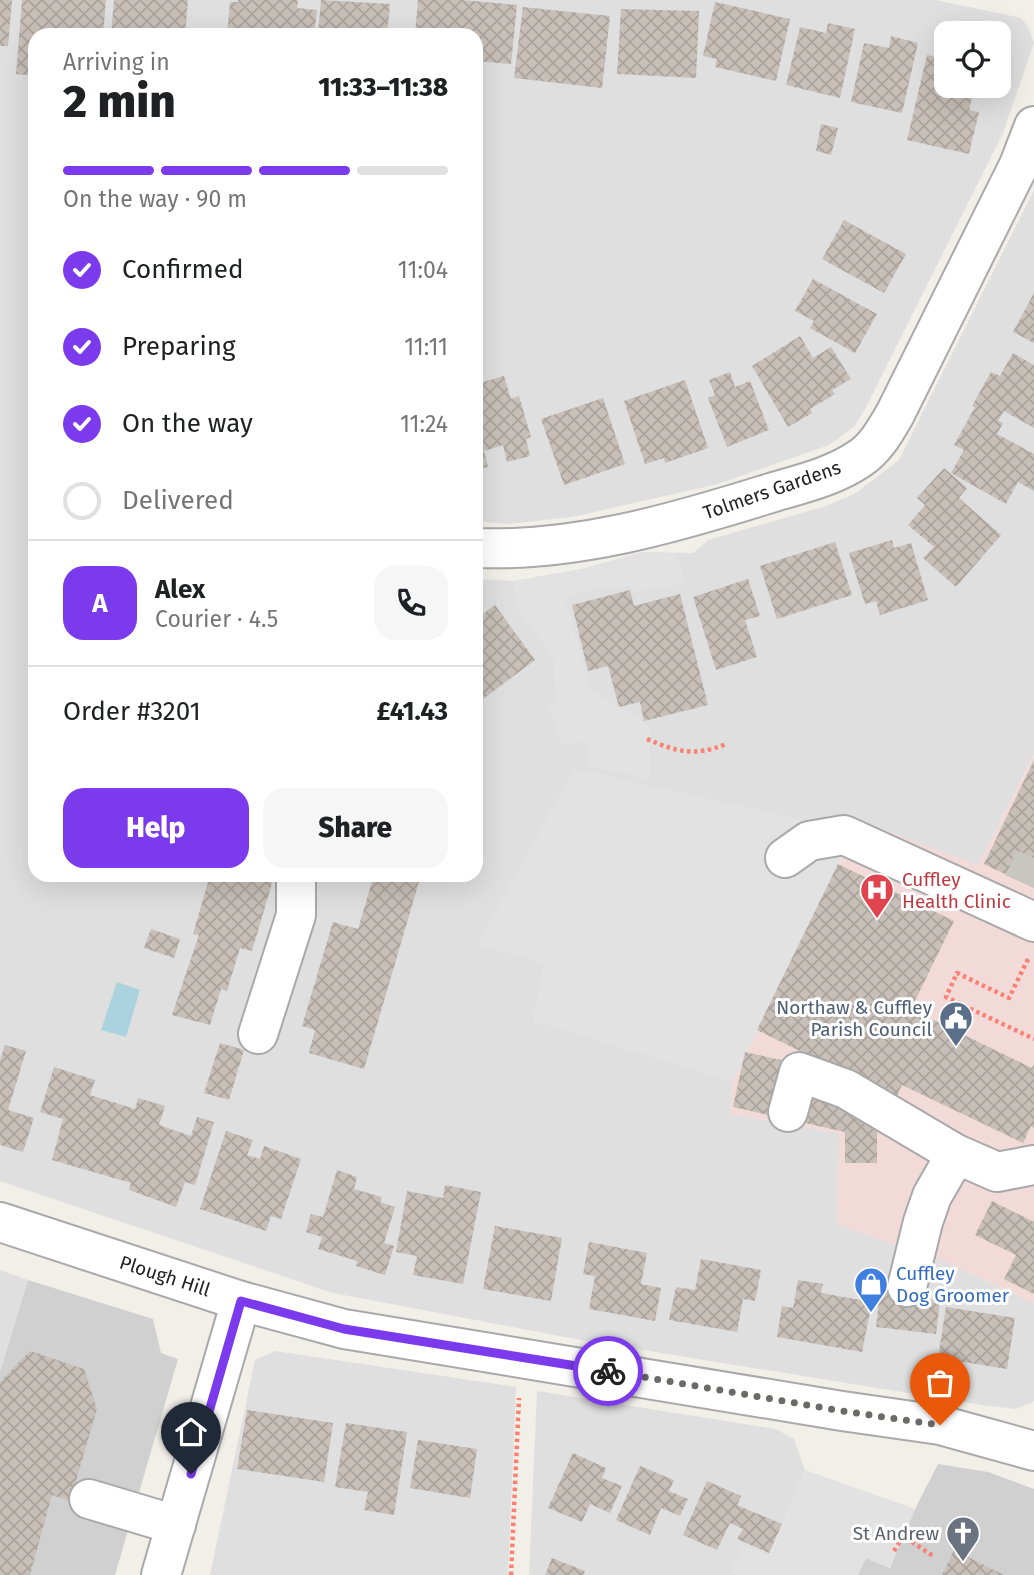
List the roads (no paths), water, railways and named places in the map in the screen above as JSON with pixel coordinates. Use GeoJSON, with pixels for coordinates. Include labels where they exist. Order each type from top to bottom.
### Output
{"type":"FeatureCollection","features":[{"type":"Feature","properties":{"kind":"street","name":"Tolmers Gardens"},"geometry":{"type":"LineString","coordinates":[[483,548],[522,549],[560,545],[677,522],[834,473],[860,458],[879,441],[895,414],[1019,165],[1034,126]]}},
{"type":"Feature","properties":{"kind":"street"},"geometry":{"type":"LineString","coordinates":[[785,858],[809,841],[844,835],[1024,918]]}},
{"type":"Feature","properties":{"kind":"street"},"geometry":{"type":"LineString","coordinates":[[258,1034],[296,915],[296,882]]}},
{"type":"Feature","properties":{"kind":"street"},"geometry":{"type":"LineString","coordinates":[[788,1112],[799,1072],[846,1089],[956,1154],[998,1172],[1034,1165]]}},
{"type":"Feature","properties":{"kind":"street"},"geometry":{"type":"LineString","coordinates":[[908,1287],[932,1196],[956,1154]]}},
{"type":"Feature","properties":{"kind":"street","name":"Plough Hill"},"geometry":{"type":"LineString","coordinates":[[0,1222],[241,1301],[344,1329],[940,1425],[1034,1451]]}},
{"type":"Feature","properties":{"kind":"street"},"geometry":{"type":"LineString","coordinates":[[161,1575],[241,1301]]}},
{"type":"Feature","properties":{"kind":"street"},"geometry":{"type":"LineString","coordinates":[[89,1499],[176,1525]]}},
{"type":"Feature","properties":{"kind":"water"},"geometry":{"type":"Polygon","coordinates":[[[117,982],[140,990],[126,1037],[101,1030],[117,982]]]}},
{"type":"Feature","properties":{"kind":"tunnel"},"geometry":{"type":"LineString","coordinates":[[1023,883],[1034,858]]}},
{"type":"Feature","properties":{"kind":"place","name":"Cuffley Health Clinic"},"geometry":{"type":"Point","coordinates":[877,920]}},
{"type":"Feature","properties":{"kind":"place","name":"Northaw & Cuffley Parish Council"},"geometry":{"type":"Point","coordinates":[956,1048]}},
{"type":"Feature","properties":{"kind":"place","name":"Cuffley Dog Groomer"},"geometry":{"type":"Point","coordinates":[871,1314]}},
{"type":"Feature","properties":{"kind":"place","name":"St Andrew"},"geometry":{"type":"Point","coordinates":[963,1563]}}]}
